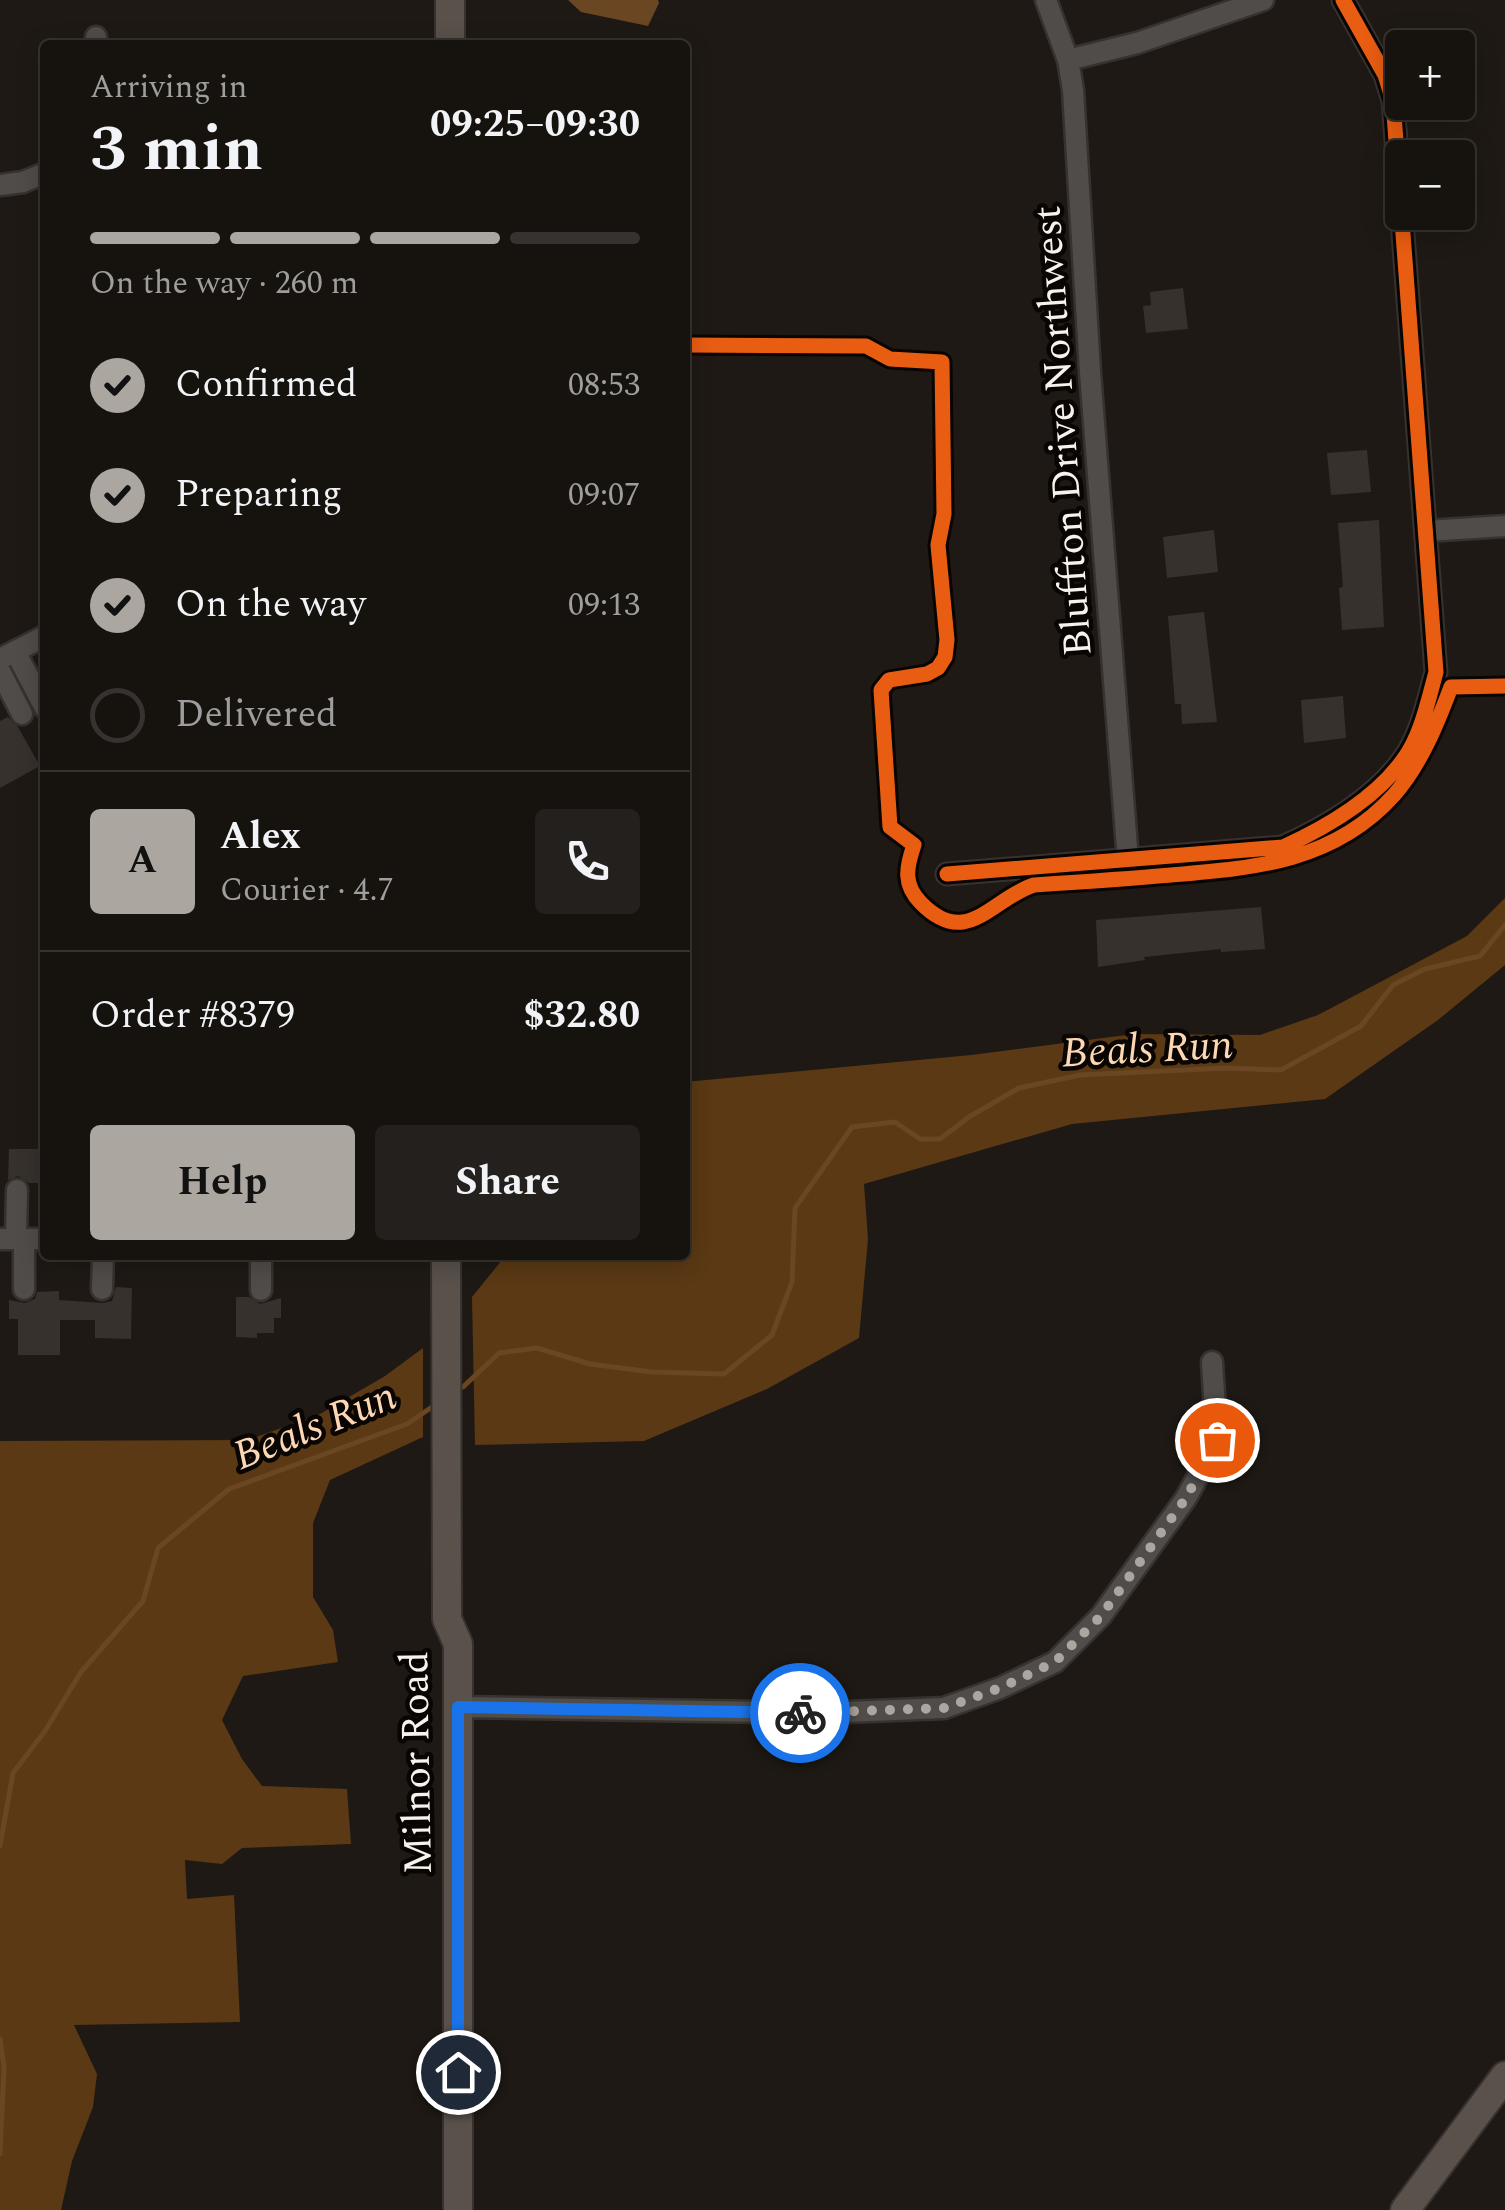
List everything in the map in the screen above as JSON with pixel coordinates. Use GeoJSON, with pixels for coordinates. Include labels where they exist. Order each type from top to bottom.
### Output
{"type":"FeatureCollection","features":[{"type":"Feature","properties":{"kind":"main road"},"geometry":{"type":"LineString","coordinates":[[450,0],[450,40]]}},
{"type":"Feature","properties":{"kind":"main road","name":"Milnor Road"},"geometry":{"type":"LineString","coordinates":[[446,1260],[447,1618],[458,1644],[458,2210]]}},
{"type":"Feature","properties":{"kind":"main road"},"geometry":{"type":"LineString","coordinates":[[1405,2210],[1505,2076]]}},
{"type":"Feature","properties":{"kind":"street","name":"Bluffton Drive Northwest"},"geometry":{"type":"LineString","coordinates":[[1046,0],[1068,60],[1073,90],[1090,372],[1128,861]]}},
{"type":"Feature","properties":{"kind":"street"},"geometry":{"type":"LineString","coordinates":[[1068,60],[1138,43],[1263,0]]}},
{"type":"Feature","properties":{"kind":"street"},"geometry":{"type":"LineString","coordinates":[[947,874],[1284,847],[1326,828],[1404,760],[1425,713],[1436,672],[1393,101],[1384,75],[1342,0]]}},
{"type":"Feature","properties":{"kind":"street"},"geometry":{"type":"LineString","coordinates":[[0,186],[40,176]]}},
{"type":"Feature","properties":{"kind":"street"},"geometry":{"type":"LineString","coordinates":[[1427,531],[1505,526]]}},
{"type":"Feature","properties":{"kind":"street"},"geometry":{"type":"LineString","coordinates":[[40,639],[8,655],[40,701]]}},
{"type":"Feature","properties":{"kind":"street"},"geometry":{"type":"LineString","coordinates":[[0,671],[22,714]]}},
{"type":"Feature","properties":{"kind":"street"},"geometry":{"type":"LineString","coordinates":[[16,1190],[24,1289]]}},
{"type":"Feature","properties":{"kind":"street"},"geometry":{"type":"LineString","coordinates":[[102,1289],[103,1260]]}},
{"type":"Feature","properties":{"kind":"street"},"geometry":{"type":"LineString","coordinates":[[261,1260],[261,1290]]}},
{"type":"Feature","properties":{"kind":"street"},"geometry":{"type":"LineString","coordinates":[[458,1707],[823,1713],[944,1708],[1000,1688],[1055,1662],[1101,1616],[1186,1498],[1217,1440],[1212,1362]]}},
{"type":"Feature","properties":{"kind":"shaded area"},"geometry":{"type":"Polygon","coordinates":[[[568,0],[659,3],[648,26],[581,12],[568,0]]]}},
{"type":"Feature","properties":{"kind":"shaded area"},"geometry":{"type":"Polygon","coordinates":[[[1505,898],[1505,965],[1438,1020],[1325,1099],[1072,1124],[864,1184],[868,1239],[859,1338],[767,1389],[644,1441],[475,1445],[472,1297],[502,1260],[690,1260],[690,1082],[971,1055],[1134,1034],[1260,1035],[1318,1015],[1467,936],[1505,898]]]}},
{"type":"Feature","properties":{"kind":"shaded area"},"geometry":{"type":"Polygon","coordinates":[[[423,1348],[423,1437],[330,1480],[313,1523],[313,1597],[333,1630],[338,1662],[243,1676],[222,1720],[242,1759],[262,1786],[347,1789],[351,1844],[242,1848],[222,1864],[185,1860],[187,1899],[234,1895],[240,2022],[74,2025],[97,2074],[93,2107],[72,2161],[61,2210],[0,2210],[0,1441],[248,1440],[320,1414],[385,1376],[423,1348]]]}},
{"type":"Feature","properties":{"kind":"building"},"geometry":{"type":"Polygon","coordinates":[[[1183,288],[1188,329],[1146,333],[1143,306],[1151,305],[1150,292],[1183,288]]]}},
{"type":"Feature","properties":{"kind":"building"},"geometry":{"type":"Polygon","coordinates":[[[1367,450],[1371,492],[1331,495],[1327,453],[1367,450]]]}},
{"type":"Feature","properties":{"kind":"building"},"geometry":{"type":"Polygon","coordinates":[[[1379,520],[1384,627],[1342,630],[1338,523],[1379,520]]]}},
{"type":"Feature","properties":{"kind":"building"},"geometry":{"type":"Polygon","coordinates":[[[1214,530],[1218,572],[1167,578],[1163,537],[1214,530]]]}},
{"type":"Feature","properties":{"kind":"building"},"geometry":{"type":"Polygon","coordinates":[[[1204,612],[1217,722],[1182,724],[1181,704],[1175,704],[1168,616],[1204,612]]]}},
{"type":"Feature","properties":{"kind":"building"},"geometry":{"type":"Polygon","coordinates":[[[1343,696],[1346,738],[1304,743],[1301,700],[1343,696]]]}},
{"type":"Feature","properties":{"kind":"building"},"geometry":{"type":"Polygon","coordinates":[[[8,717],[40,766],[0,788],[0,721],[8,717]]]}},
{"type":"Feature","properties":{"kind":"building"},"geometry":{"type":"Polygon","coordinates":[[[1261,907],[1265,949],[1144,957],[1145,960],[1098,967],[1096,920],[1261,907]]]}},
{"type":"Feature","properties":{"kind":"building"},"geometry":{"type":"Polygon","coordinates":[[[9,1149],[40,1149],[40,1183],[29,1183],[18,1176],[8,1180],[9,1149]]]}},
{"type":"Feature","properties":{"kind":"building"},"geometry":{"type":"Polygon","coordinates":[[[116,1287],[132,1288],[131,1339],[95,1338],[95,1320],[60,1320],[60,1355],[18,1355],[18,1319],[9,1319],[9,1300],[25,1303],[35,1299],[37,1292],[59,1291],[59,1300],[103,1303],[112,1301],[116,1287]]]}},
{"type":"Feature","properties":{"kind":"building"},"geometry":{"type":"Polygon","coordinates":[[[236,1297],[249,1297],[260,1304],[281,1298],[281,1318],[274,1318],[274,1333],[257,1333],[257,1338],[236,1337],[236,1297]]]}},
{"type":"Feature","properties":{"kind":"waterway","name":"Beals Run"},"geometry":{"type":"LineString","coordinates":[[463,1387],[499,1353],[537,1348],[590,1364],[652,1372],[724,1374],[772,1335],[792,1282],[795,1208],[852,1127],[895,1122],[920,1139],[940,1139],[1019,1088],[1080,1075],[1225,1068],[1281,1070],[1361,1026],[1393,985],[1425,969],[1480,956],[1505,925]]}},
{"type":"Feature","properties":{"kind":"waterway","name":"Beals Run"},"geometry":{"type":"LineString","coordinates":[[0,1846],[13,1773],[45,1731],[81,1672],[143,1601],[158,1548],[229,1489],[407,1424],[435,1405]]}},
{"type":"Feature","properties":{"kind":"waterway","name":"Beals Run"},"geometry":{"type":"LineString","coordinates":[[0,2039],[4,2067],[0,2154]]}},
{"type":"Feature","properties":{"kind":"cycle path"},"geometry":{"type":"LineString","coordinates":[[947,874],[1283,847],[1364,800],[1403,760],[1415,740],[1436,672],[1393,101],[1385,75],[1343,0]]}},
{"type":"Feature","properties":{"kind":"cycle path"},"geometry":{"type":"LineString","coordinates":[[690,345],[866,346],[890,359],[942,362],[944,514],[938,545],[947,640],[945,657],[938,668],[927,674],[889,680],[881,690],[890,827],[914,845],[909,883],[915,896],[937,916],[952,922],[966,921],[1034,885],[1233,869],[1292,858],[1319,848],[1371,817],[1404,783],[1434,729],[1451,687],[1505,686]]}},
{"type":"Feature","properties":{"kind":"way so far"},"geometry":{"type":"LineString","coordinates":[[800,1713],[944,1708],[1055,1662],[1101,1616],[1186,1498],[1217,1440]]}},
{"type":"Feature","properties":{"kind":"route"},"geometry":{"type":"LineString","coordinates":[[458,2072],[458,1707],[800,1713]]}}]}
